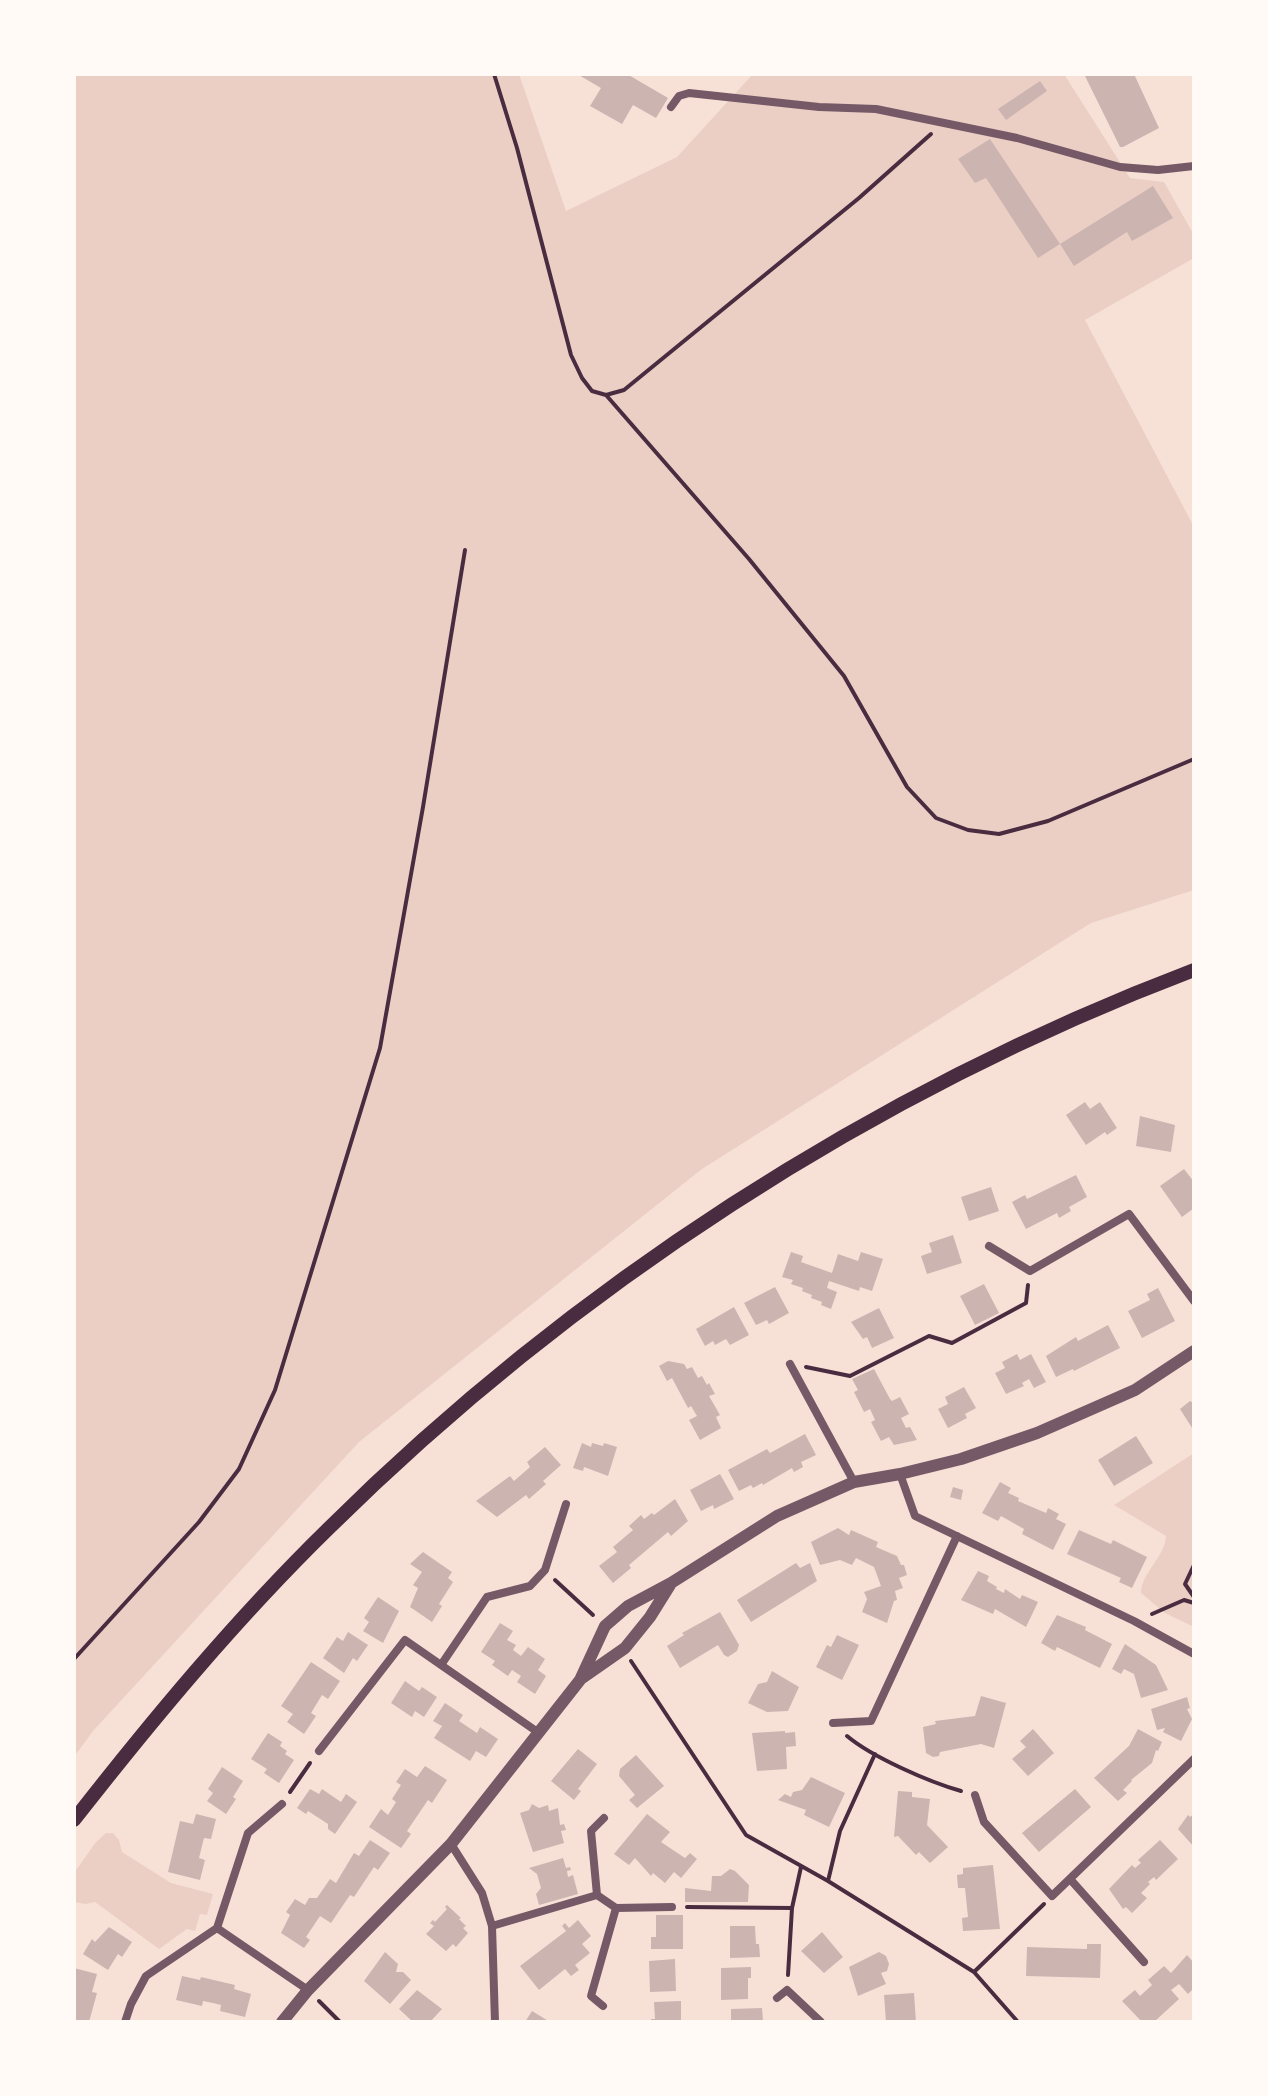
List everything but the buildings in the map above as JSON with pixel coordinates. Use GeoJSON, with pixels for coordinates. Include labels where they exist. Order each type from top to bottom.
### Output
{"type":"FeatureCollection","features":[{"type":"Feature","properties":{"kind":"main road"},"geometry":{"type":"LineString","coordinates":[[74,1820],[203,1662],[326,1531],[468,1401],[560,1327],[641,1267],[813,1155],[942,1083],[1029,1040],[1142,989],[1194,970]]}},
{"type":"Feature","properties":{"kind":"street"},"geometry":{"type":"LineString","coordinates":[[671,107],[679,96],[689,93],[819,107],[876,109],[1017,138],[1120,167],[1158,170],[1194,166]]}},
{"type":"Feature","properties":{"kind":"street"},"geometry":{"type":"LineString","coordinates":[[989,1246],[1030,1271],[1129,1214],[1194,1301]]}},
{"type":"Feature","properties":{"kind":"street"},"geometry":{"type":"LineString","coordinates":[[282,2022],[308,1990],[451,1844],[580,1680],[605,1626],[628,1606],[671,1583],[777,1516],[854,1482],[961,1459],[1037,1433],[1135,1390],[1194,1351]]}},
{"type":"Feature","properties":{"kind":"street"},"geometry":{"type":"LineString","coordinates":[[790,1364],[854,1482]]}},
{"type":"Feature","properties":{"kind":"street"},"geometry":{"type":"LineString","coordinates":[[900,1474],[915,1516],[1134,1621],[1194,1654]]}},
{"type":"Feature","properties":{"kind":"street"},"geometry":{"type":"LineString","coordinates":[[441,1665],[487,1597],[530,1586],[545,1570],[566,1504]]}},
{"type":"Feature","properties":{"kind":"street"},"geometry":{"type":"LineString","coordinates":[[833,1723],[871,1721],[957,1536]]}},
{"type":"Feature","properties":{"kind":"street"},"geometry":{"type":"LineString","coordinates":[[580,1680],[625,1648],[650,1617],[671,1583]]}},
{"type":"Feature","properties":{"kind":"street"},"geometry":{"type":"LineString","coordinates":[[319,1751],[405,1640],[539,1733]]}},
{"type":"Feature","properties":{"kind":"street"},"geometry":{"type":"LineString","coordinates":[[975,1795],[984,1822],[1052,1896],[1194,1759]]}},
{"type":"Feature","properties":{"kind":"street"},"geometry":{"type":"LineString","coordinates":[[125,2022],[146,1976],[217,1928],[248,1833],[282,1804]]}},
{"type":"Feature","properties":{"kind":"street"},"geometry":{"type":"LineString","coordinates":[[597,1895],[591,1831],[604,1818]]}},
{"type":"Feature","properties":{"kind":"street"},"geometry":{"type":"LineString","coordinates":[[451,1844],[482,1893],[492,1926],[495,2022]]}},
{"type":"Feature","properties":{"kind":"street"},"geometry":{"type":"LineString","coordinates":[[1070,1879],[1144,1962]]}},
{"type":"Feature","properties":{"kind":"street"},"geometry":{"type":"LineString","coordinates":[[492,1926],[597,1895]]}},
{"type":"Feature","properties":{"kind":"street"},"geometry":{"type":"LineString","coordinates":[[597,1895],[616,1908],[672,1907]]}},
{"type":"Feature","properties":{"kind":"street"},"geometry":{"type":"LineString","coordinates":[[603,2006],[591,1996],[616,1908]]}},
{"type":"Feature","properties":{"kind":"street"},"geometry":{"type":"LineString","coordinates":[[217,1928],[308,1990]]}},
{"type":"Feature","properties":{"kind":"street"},"geometry":{"type":"LineString","coordinates":[[777,1998],[787,1990],[821,2022]]}},
{"type":"Feature","properties":{"kind":"path"},"geometry":{"type":"LineString","coordinates":[[494,74],[517,148],[571,355],[592,391],[606,395],[624,390],[859,198],[917,148],[940,123]]}},
{"type":"Feature","properties":{"kind":"path"},"geometry":{"type":"LineString","coordinates":[[606,395],[749,559],[844,676],[907,787],[936,818],[968,830],[999,834],[1048,821],[1194,759]]}},
{"type":"Feature","properties":{"kind":"path"},"geometry":{"type":"LineString","coordinates":[[74,1659],[199,1522],[239,1469],[275,1390],[380,1048],[465,550]]}},
{"type":"Feature","properties":{"kind":"path"},"geometry":{"type":"LineString","coordinates":[[790,1364],[850,1376],[929,1336],[952,1343],[1026,1303],[1030,1271]]}},
{"type":"Feature","properties":{"kind":"path"},"geometry":{"type":"LineString","coordinates":[[1134,1621],[1184,1600],[1194,1600],[1185,1584],[1194,1565]]}},
{"type":"Feature","properties":{"kind":"path"},"geometry":{"type":"LineString","coordinates":[[545,1570],[605,1626]]}},
{"type":"Feature","properties":{"kind":"path"},"geometry":{"type":"LineString","coordinates":[[625,1648],[746,1835],[828,1881],[974,1972],[1018,2022]]}},
{"type":"Feature","properties":{"kind":"path"},"geometry":{"type":"LineString","coordinates":[[833,1723],[860,1747],[942,1786],[975,1795]]}},
{"type":"Feature","properties":{"kind":"path"},"geometry":{"type":"LineString","coordinates":[[282,1804],[319,1751]]}},
{"type":"Feature","properties":{"kind":"path"},"geometry":{"type":"LineString","coordinates":[[828,1881],[840,1831],[875,1754]]}},
{"type":"Feature","properties":{"kind":"path"},"geometry":{"type":"LineString","coordinates":[[787,1990],[792,1908],[801,1867]]}},
{"type":"Feature","properties":{"kind":"path"},"geometry":{"type":"LineString","coordinates":[[974,1972],[1052,1896]]}},
{"type":"Feature","properties":{"kind":"path"},"geometry":{"type":"LineString","coordinates":[[672,1907],[792,1908]]}},
{"type":"Feature","properties":{"kind":"path"},"geometry":{"type":"LineString","coordinates":[[308,1990],[340,2022]]}},
{"type":"Feature","properties":{"kind":"shaded area"},"geometry":{"type":"Polygon","coordinates":[[[74,74],[519,74],[566,211],[677,157],[753,74],[1064,74],[1130,178],[1164,182],[1194,235],[1194,258],[1085,320],[1194,527],[1194,890],[1091,923],[702,1169],[359,1442],[93,1731],[74,1757],[74,74]]]}},
{"type":"Feature","properties":{"kind":"shaded area"},"geometry":{"type":"Polygon","coordinates":[[[1194,1453],[1194,1627],[1165,1613],[1141,1593],[1166,1536],[1114,1505],[1194,1453]]]}},
{"type":"Feature","properties":{"kind":"shaded area"},"geometry":{"type":"Polygon","coordinates":[[[106,1833],[113,1833],[119,1840],[122,1852],[171,1883],[213,1894],[207,1915],[200,1914],[195,1931],[187,1929],[159,1949],[95,1902],[74,1902],[74,1873],[106,1833]]]}}]}
